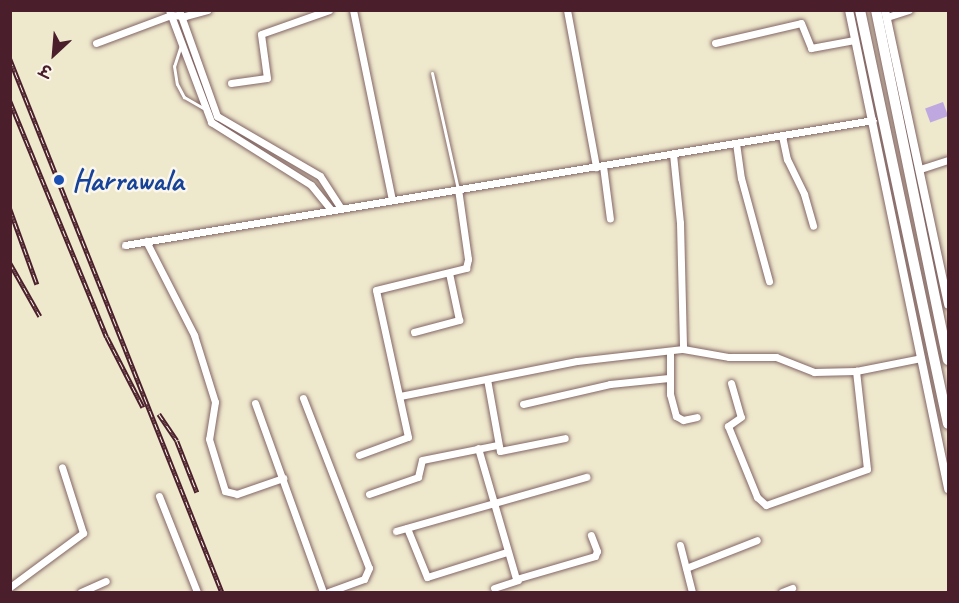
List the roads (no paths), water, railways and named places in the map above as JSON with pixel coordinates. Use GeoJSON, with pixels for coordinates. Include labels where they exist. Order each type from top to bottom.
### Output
{"type":"FeatureCollection","features":[{"type":"Feature","properties":{"kind":"highway"},"geometry":{"type":"LineString","coordinates":[[860,10],[948,424]]}},
{"type":"Feature","properties":{"kind":"highway"},"geometry":{"type":"LineString","coordinates":[[876,10],[948,360]]}},
{"type":"Feature","properties":{"kind":"street"},"geometry":{"type":"LineString","coordinates":[[96,44],[170,13],[207,10]]}},
{"type":"Feature","properties":{"kind":"street"},"geometry":{"type":"LineString","coordinates":[[231,83],[267,78],[261,33],[329,10]]}},
{"type":"Feature","properties":{"kind":"street"},"geometry":{"type":"LineString","coordinates":[[353,10],[392,200]]}},
{"type":"Feature","properties":{"kind":"street"},"geometry":{"type":"LineString","coordinates":[[567,10],[610,219]]}},
{"type":"Feature","properties":{"kind":"street"},"geometry":{"type":"LineString","coordinates":[[849,10],[948,489]]}},
{"type":"Feature","properties":{"kind":"street"},"geometry":{"type":"LineString","coordinates":[[909,10],[886,14],[948,304]]}},
{"type":"Feature","properties":{"kind":"street"},"geometry":{"type":"LineString","coordinates":[[170,13],[211,122],[311,185],[331,210]]}},
{"type":"Feature","properties":{"kind":"street"},"geometry":{"type":"LineString","coordinates":[[180,13],[218,117],[320,176],[341,208]]}},
{"type":"Feature","properties":{"kind":"street"},"geometry":{"type":"LineString","coordinates":[[715,43],[801,23],[811,48],[854,40]]}},
{"type":"Feature","properties":{"kind":"street"},"geometry":{"type":"LineString","coordinates":[[211,122],[218,117]]}},
{"type":"Feature","properties":{"kind":"street"},"geometry":{"type":"LineString","coordinates":[[125,245],[873,120]]}},
{"type":"Feature","properties":{"kind":"street"},"geometry":{"type":"LineString","coordinates":[[782,136],[787,159],[813,225]]}},
{"type":"Feature","properties":{"kind":"street"},"geometry":{"type":"LineString","coordinates":[[736,143],[741,178],[769,281]]}},
{"type":"Feature","properties":{"kind":"street"},"geometry":{"type":"LineString","coordinates":[[673,154],[680,223],[683,349]]}},
{"type":"Feature","properties":{"kind":"street"},"geometry":{"type":"LineString","coordinates":[[920,169],[948,160]]}},
{"type":"Feature","properties":{"kind":"street"},"geometry":{"type":"LineString","coordinates":[[359,455],[407,440],[400,396],[376,290],[449,273],[468,264],[458,189]]}},
{"type":"Feature","properties":{"kind":"street"},"geometry":{"type":"LineString","coordinates":[[146,240],[194,335],[215,402],[209,439],[225,491],[237,494],[283,478]]}},
{"type":"Feature","properties":{"kind":"street"},"geometry":{"type":"LineString","coordinates":[[414,332],[459,320],[449,273]]}},
{"type":"Feature","properties":{"kind":"street"},"geometry":{"type":"LineString","coordinates":[[400,396],[585,360],[683,349],[729,357],[776,357],[814,372],[856,370],[921,358]]}},
{"type":"Feature","properties":{"kind":"street"},"geometry":{"type":"LineString","coordinates":[[670,351],[669,378],[676,416],[683,420],[697,417]]}},
{"type":"Feature","properties":{"kind":"street"},"geometry":{"type":"LineString","coordinates":[[731,383],[741,417],[728,426],[757,497],[766,505],[867,469],[856,370]]}},
{"type":"Feature","properties":{"kind":"street"},"geometry":{"type":"LineString","coordinates":[[523,404],[610,384],[669,378]]}},
{"type":"Feature","properties":{"kind":"street"},"geometry":{"type":"LineString","coordinates":[[487,379],[497,445],[502,452],[565,438]]}},
{"type":"Feature","properties":{"kind":"street"},"geometry":{"type":"LineString","coordinates":[[303,398],[369,568],[364,579],[328,592]]}},
{"type":"Feature","properties":{"kind":"street"},"geometry":{"type":"LineString","coordinates":[[255,403],[322,592]]}},
{"type":"Feature","properties":{"kind":"street"},"geometry":{"type":"LineString","coordinates":[[369,494],[418,477],[422,460],[497,445]]}},
{"type":"Feature","properties":{"kind":"street"},"geometry":{"type":"LineString","coordinates":[[478,448],[507,552],[518,580]]}},
{"type":"Feature","properties":{"kind":"street"},"geometry":{"type":"LineString","coordinates":[[10,587],[82,532],[62,467]]}},
{"type":"Feature","properties":{"kind":"street"},"geometry":{"type":"LineString","coordinates":[[396,531],[586,477]]}},
{"type":"Feature","properties":{"kind":"street"},"geometry":{"type":"LineString","coordinates":[[159,496],[196,592]]}},
{"type":"Feature","properties":{"kind":"street"},"geometry":{"type":"LineString","coordinates":[[407,528],[425,575],[430,578],[507,552]]}},
{"type":"Feature","properties":{"kind":"street"},"geometry":{"type":"LineString","coordinates":[[494,588],[595,556],[597,551],[591,535]]}},
{"type":"Feature","properties":{"kind":"street"},"geometry":{"type":"LineString","coordinates":[[686,568],[757,540]]}},
{"type":"Feature","properties":{"kind":"street"},"geometry":{"type":"LineString","coordinates":[[680,545],[692,592]]}},
{"type":"Feature","properties":{"kind":"street"},"geometry":{"type":"LineString","coordinates":[[81,592],[106,581]]}},
{"type":"Feature","properties":{"kind":"street"},"geometry":{"type":"LineString","coordinates":[[782,592],[792,588]]}},
{"type":"Feature","properties":{"kind":"lane"},"geometry":{"type":"LineString","coordinates":[[182,44],[174,66],[177,84],[184,97],[205,109]]}},
{"type":"Feature","properties":{"kind":"lane"},"geometry":{"type":"LineString","coordinates":[[432,73],[458,189]]}},
{"type":"Feature","properties":{"kind":"railway"},"geometry":{"type":"LineString","coordinates":[[10,59],[222,592]]}},
{"type":"Feature","properties":{"kind":"railway"},"geometry":{"type":"LineString","coordinates":[[10,101],[107,337],[143,407]]}},
{"type":"Feature","properties":{"kind":"railway"},"geometry":{"type":"LineString","coordinates":[[10,209],[37,284]]}},
{"type":"Feature","properties":{"kind":"railway"},"geometry":{"type":"LineString","coordinates":[[10,263],[40,316]]}},
{"type":"Feature","properties":{"kind":"railway"},"geometry":{"type":"LineString","coordinates":[[159,414],[177,441],[197,492]]}},
{"type":"Feature","properties":{"kind":"place","name":"Harrawala"},"geometry":{"type":"Point","coordinates":[59,180]}}]}
